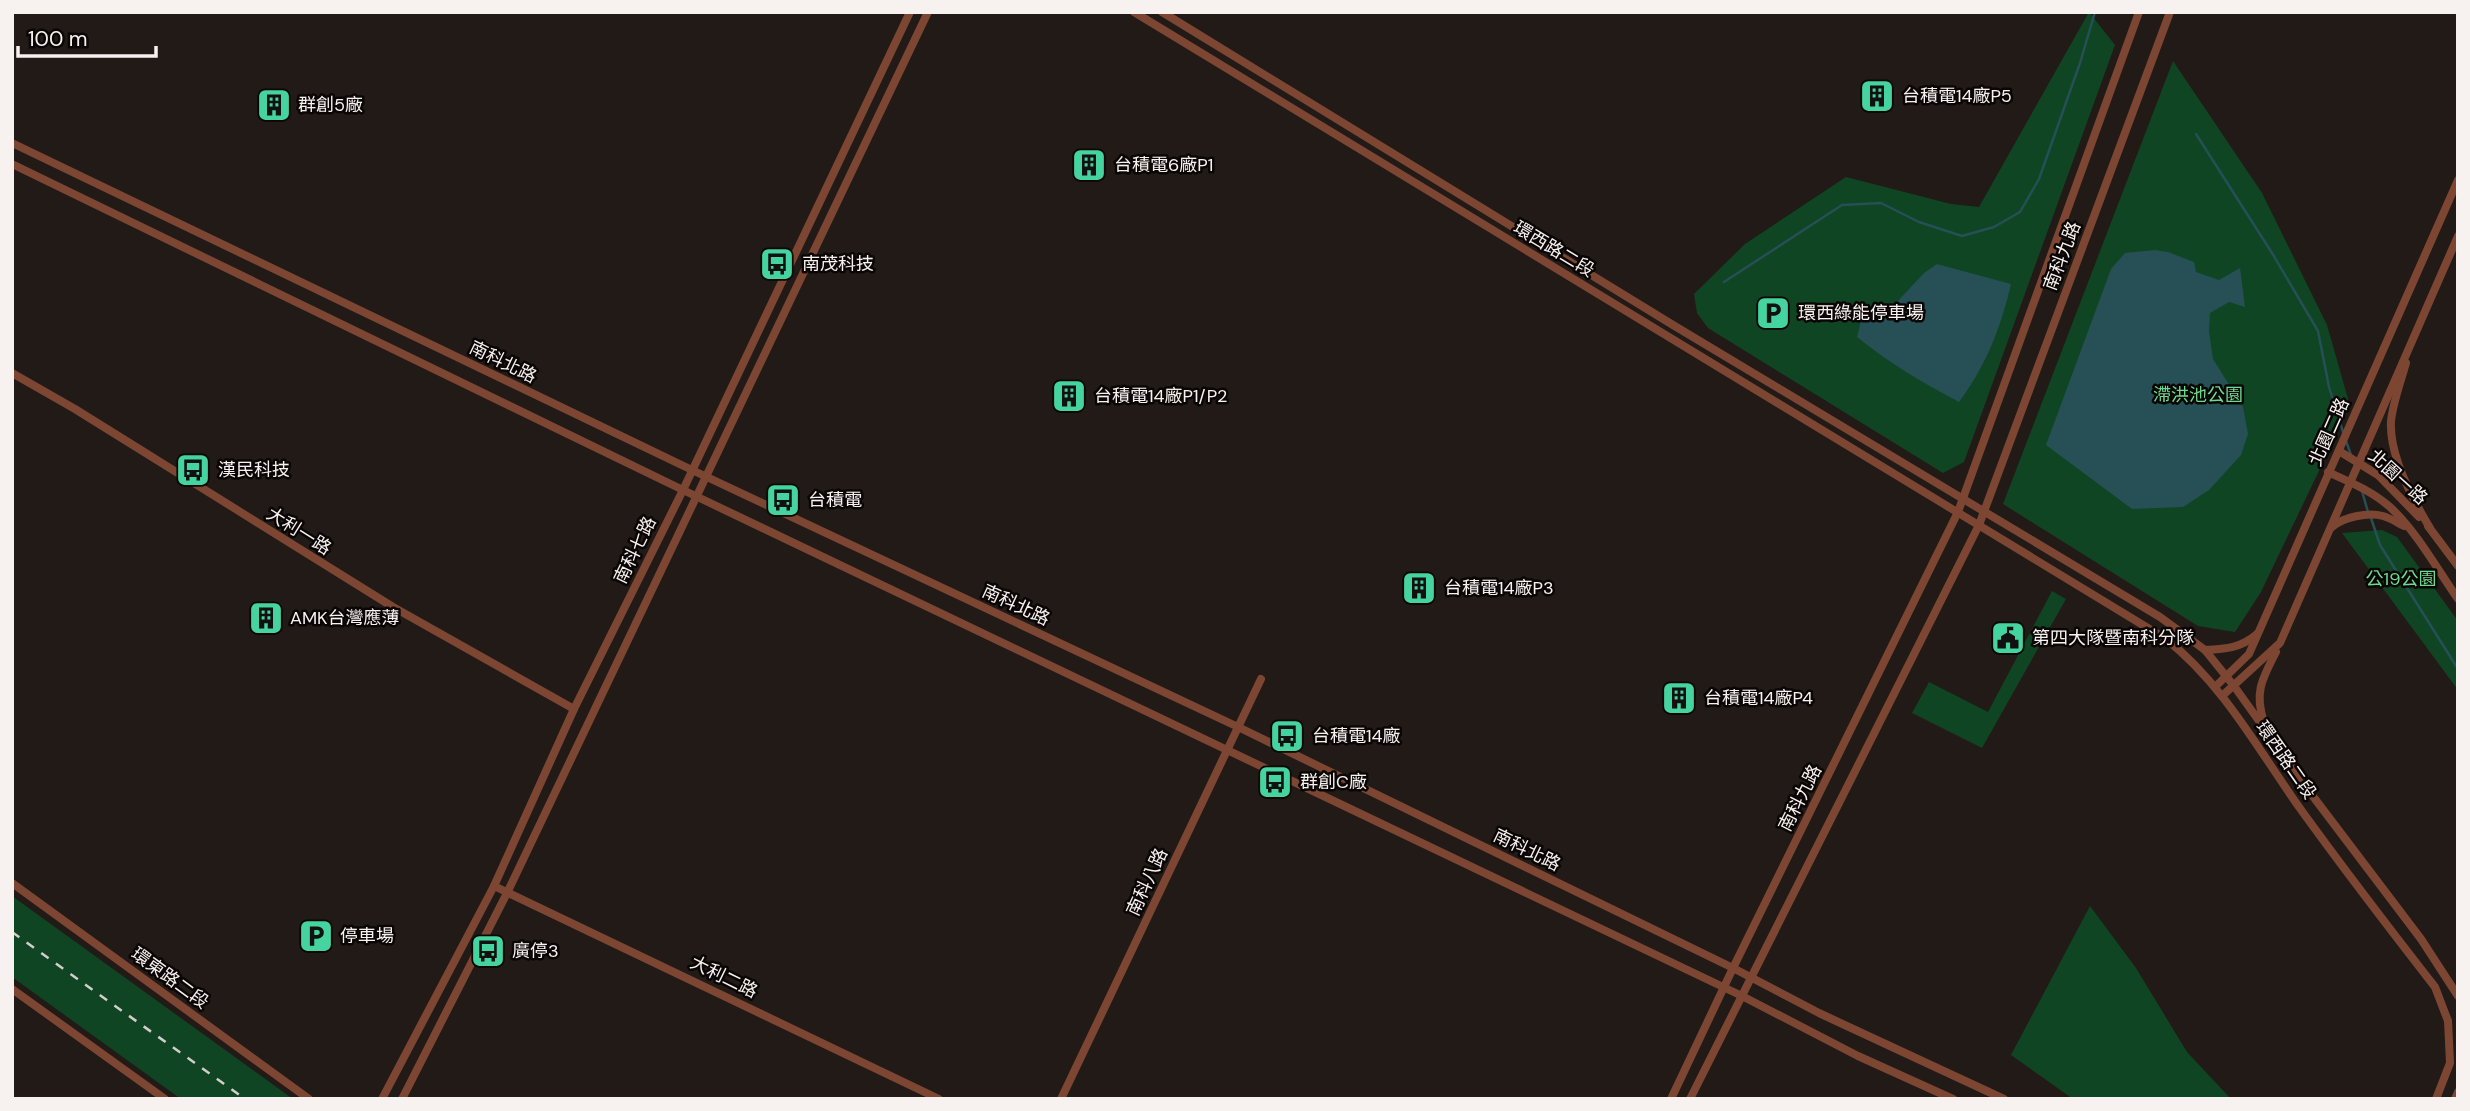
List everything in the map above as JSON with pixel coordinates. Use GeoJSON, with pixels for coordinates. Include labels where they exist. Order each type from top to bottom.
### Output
{"type":"FeatureCollection","features":[{"type":"Feature","properties":{"kind":"street","name":"南科七路"},"geometry":{"type":"LineString","coordinates":[[382,1099],[494,886],[574,709],[692,470],[910,12]]}},
{"type":"Feature","properties":{"kind":"street","name":"南科七路"},"geometry":{"type":"LineString","coordinates":[[402,1099],[508,891],[928,12]]}},
{"type":"Feature","properties":{"kind":"street","name":"環西路二段"},"geometry":{"type":"LineString","coordinates":[[1134,12],[2166,639],[2189,657],[2222,696],[2300,807],[2435,987],[2448,1021],[2450,1063],[2436,1099]]}},
{"type":"Feature","properties":{"kind":"street","name":"環西路二段"},"geometry":{"type":"LineString","coordinates":[[1162,12],[1684,332],[2160,617],[2205,650],[2421,939],[2458,996]]}},
{"type":"Feature","properties":{"kind":"street","name":"南科九路"},"geometry":{"type":"LineString","coordinates":[[1671,1099],[1958,512],[2139,12]]}},
{"type":"Feature","properties":{"kind":"street","name":"南科九路"},"geometry":{"type":"LineString","coordinates":[[1690,1099],[1979,525],[2170,12]]}},
{"type":"Feature","properties":{"kind":"street","name":"南科北路"},"geometry":{"type":"LineString","coordinates":[[12,143],[705,477],[1236,726],[1733,968],[1819,1013],[2004,1099]]}},
{"type":"Feature","properties":{"kind":"street","name":"南科北路"},"geometry":{"type":"LineString","coordinates":[[12,164],[682,490],[1742,996],[1858,1056],[1953,1099]]}},
{"type":"Feature","properties":{"kind":"street","name":"北園二路"},"geometry":{"type":"LineString","coordinates":[[2215,687],[2249,654],[2260,632],[2328,472],[2343,453],[2458,180]]}},
{"type":"Feature","properties":{"kind":"street"},"geometry":{"type":"LineString","coordinates":[[2320,552],[2356,485],[2357,460],[2458,236]]}},
{"type":"Feature","properties":{"kind":"street"},"geometry":{"type":"LineString","coordinates":[[2412,340],[2391,422],[2398,462],[2415,503],[2430,528]]}},
{"type":"Feature","properties":{"kind":"street","name":"大利一路"},"geometry":{"type":"LineString","coordinates":[[12,373],[75,409],[393,607],[574,709]]}},
{"type":"Feature","properties":{"kind":"street","name":"北園一路"},"geometry":{"type":"LineString","coordinates":[[2343,453],[2378,475],[2430,528],[2458,566]]}},
{"type":"Feature","properties":{"kind":"street","name":"北園一路"},"geometry":{"type":"LineString","coordinates":[[2328,472],[2356,485],[2390,507],[2409,528],[2458,599]]}},
{"type":"Feature","properties":{"kind":"street"},"geometry":{"type":"LineString","coordinates":[[2267,732],[2258,702],[2267,670],[2333,525],[2343,519],[2370,515],[2383,516],[2409,528]]}},
{"type":"Feature","properties":{"kind":"street"},"geometry":{"type":"LineString","coordinates":[[2205,650],[2236,648],[2260,632]]}},
{"type":"Feature","properties":{"kind":"street"},"geometry":{"type":"LineString","coordinates":[[2222,696],[2280,643]]}},
{"type":"Feature","properties":{"kind":"street","name":"南科八路"},"geometry":{"type":"LineString","coordinates":[[1060,1099],[1227,750],[1236,726],[1261,679]]}},
{"type":"Feature","properties":{"kind":"street","name":"環東路二段"},"geometry":{"type":"LineString","coordinates":[[12,883],[309,1099]]}},
{"type":"Feature","properties":{"kind":"street","name":"大利二路"},"geometry":{"type":"LineString","coordinates":[[494,886],[939,1099]]}},
{"type":"Feature","properties":{"kind":"street"},"geometry":{"type":"LineString","coordinates":[[12,989],[165,1099]]}},
{"type":"Feature","properties":{"kind":"street"},"geometry":{"type":"LineString","coordinates":[[2455,1099],[2458,1092]]}},
{"type":"Feature","properties":{"kind":"green space"},"geometry":{"type":"Polygon","coordinates":[[[2089,12],[2115,45],[1964,462],[1943,473],[1708,328],[1697,313],[1694,294],[1745,244],[1846,177],[1951,204],[1979,207],[2089,12]]]}},
{"type":"Feature","properties":{"kind":"green space","name":"滯洪池公園"},"geometry":{"type":"Polygon","coordinates":[[[2173,61],[2262,193],[2327,325],[2350,406],[2261,592],[2235,632],[2198,626],[2003,504],[2173,61]]]}},
{"type":"Feature","properties":{"kind":"green space","name":"公19公園"},"geometry":{"type":"Polygon","coordinates":[[[2382,530],[2397,537],[2458,621],[2458,690],[2342,533],[2382,530]]]}},
{"type":"Feature","properties":{"kind":"green space"},"geometry":{"type":"Polygon","coordinates":[[[2052,591],[2066,599],[1982,748],[1912,713],[1929,682],[1988,712],[2052,591]]]}},
{"type":"Feature","properties":{"kind":"green space"},"geometry":{"type":"Polygon","coordinates":[[[12,896],[293,1099],[181,1099],[12,977],[12,896]]]}},
{"type":"Feature","properties":{"kind":"green space"},"geometry":{"type":"Polygon","coordinates":[[[2090,906],[2136,968],[2187,1052],[2231,1099],[2073,1099],[2011,1055],[2090,906]]]}},
{"type":"Feature","properties":{"kind":"water"},"geometry":{"type":"Polygon","coordinates":[[[2155,250],[2194,262],[2196,272],[2219,280],[2240,268],[2245,307],[2229,302],[2210,313],[2209,331],[2213,359],[2243,407],[2248,434],[2241,455],[2209,490],[2183,507],[2132,509],[2046,445],[2111,269],[2125,253],[2155,250]]]}},
{"type":"Feature","properties":{"kind":"water"},"geometry":{"type":"Polygon","coordinates":[[[1937,264],[2011,284],[1991,346],[1959,402],[1906,372],[1857,337],[1862,317],[1878,305],[1897,302],[1924,273],[1937,264]]]}},
{"type":"Feature","properties":{"kind":"waterway"},"geometry":{"type":"LineString","coordinates":[[1724,282],[1842,205],[1881,203],[1919,222],[1962,236],[1994,227],[2020,212],[2039,179],[2095,12]]}},
{"type":"Feature","properties":{"kind":"waterway"},"geometry":{"type":"LineString","coordinates":[[2196,134],[2318,331],[2329,387],[2343,432]]}},
{"type":"Feature","properties":{"kind":"waterway"},"geometry":{"type":"LineString","coordinates":[[2346,441],[2351,455]]}},
{"type":"Feature","properties":{"kind":"waterway"},"geometry":{"type":"LineString","coordinates":[[2362,491],[2368,512]]}},
{"type":"Feature","properties":{"kind":"waterway"},"geometry":{"type":"LineString","coordinates":[[2371,518],[2380,545],[2458,669]]}},
{"type":"Feature","properties":{"kind":"railway"},"geometry":{"type":"LineString","coordinates":[[12,932],[245,1099]]}},
{"type":"Feature","properties":{"kind":"place","name":"台積電14廠P5"},"geometry":{"type":"Point","coordinates":[1877,96]}},
{"type":"Feature","properties":{"kind":"place","name":"群創5廠"},"geometry":{"type":"Point","coordinates":[274,105]}},
{"type":"Feature","properties":{"kind":"place","name":"台積電6廠P1"},"geometry":{"type":"Point","coordinates":[1089,165]}},
{"type":"Feature","properties":{"kind":"place","name":"南茂科技"},"geometry":{"type":"Point","coordinates":[777,264]}},
{"type":"Feature","properties":{"kind":"place","name":"環西綠能停車場"},"geometry":{"type":"Point","coordinates":[1773,313]}},
{"type":"Feature","properties":{"kind":"place","name":"台積電14廠P1/P2"},"geometry":{"type":"Point","coordinates":[1069,396]}},
{"type":"Feature","properties":{"kind":"place","name":"漢民科技"},"geometry":{"type":"Point","coordinates":[193,470]}},
{"type":"Feature","properties":{"kind":"place","name":"台積電"},"geometry":{"type":"Point","coordinates":[783,500]}},
{"type":"Feature","properties":{"kind":"place","name":"台積電14廠P3"},"geometry":{"type":"Point","coordinates":[1419,588]}},
{"type":"Feature","properties":{"kind":"place","name":"AMK台灣應薄"},"geometry":{"type":"Point","coordinates":[266,618]}},
{"type":"Feature","properties":{"kind":"place","name":"第四大隊暨南科分隊"},"geometry":{"type":"Point","coordinates":[2008,638]}},
{"type":"Feature","properties":{"kind":"place","name":"台積電14廠P4"},"geometry":{"type":"Point","coordinates":[1679,698]}},
{"type":"Feature","properties":{"kind":"place","name":"台積電14廠"},"geometry":{"type":"Point","coordinates":[1287,736]}},
{"type":"Feature","properties":{"kind":"place","name":"群創C廠"},"geometry":{"type":"Point","coordinates":[1275,782]}},
{"type":"Feature","properties":{"kind":"place","name":"停車場"},"geometry":{"type":"Point","coordinates":[316,936]}},
{"type":"Feature","properties":{"kind":"place","name":"廣停3"},"geometry":{"type":"Point","coordinates":[488,951]}}]}
